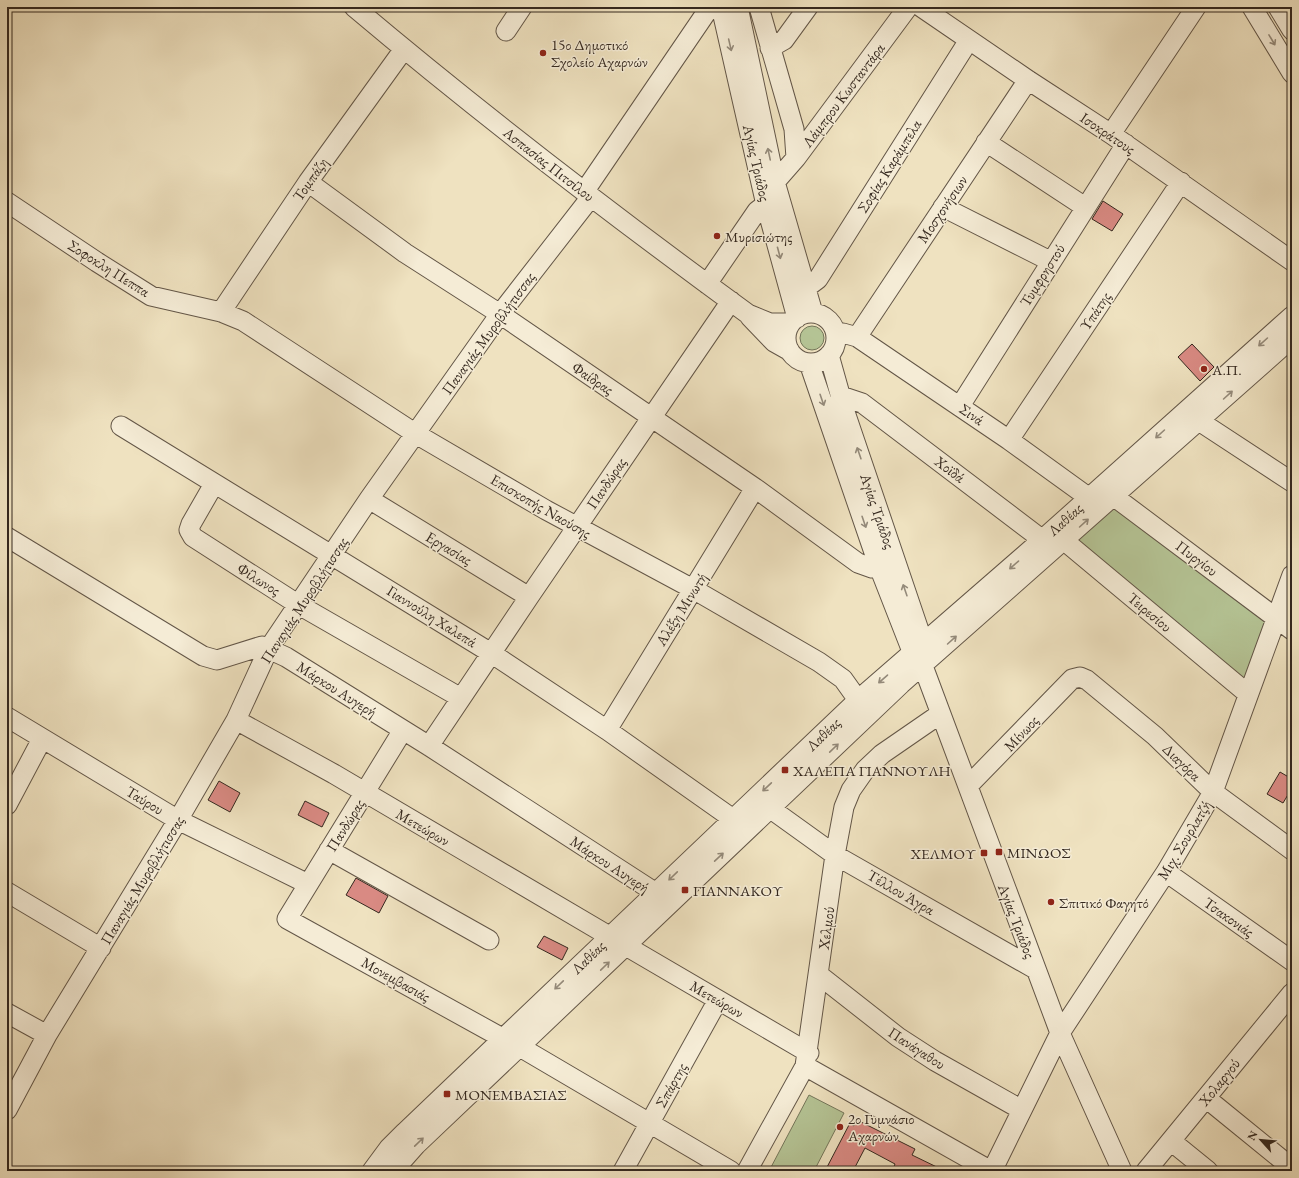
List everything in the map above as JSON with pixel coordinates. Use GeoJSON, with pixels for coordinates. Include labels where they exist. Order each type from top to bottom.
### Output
{"type":"FeatureCollection","features":[{"type":"Feature","properties":{"kind":"street","name":"Ασπασίας Πιτσίλου"},"geometry":{"type":"LineString","coordinates":[[354,7],[404,49],[587,195],[748,314],[770,324],[800,318]]}},
{"type":"Feature","properties":{"kind":"street"},"geometry":{"type":"LineString","coordinates":[[506,31],[522,7]]}},
{"type":"Feature","properties":{"kind":"street","name":"Παναγιάς Μυροβλήτισσας"},"geometry":{"type":"LineString","coordinates":[[7,1110],[47,1035],[178,820],[236,720],[269,648],[369,499],[500,314],[587,195],[710,7]]}},
{"type":"Feature","properties":{"kind":"street","name":"Αγίας Τριάδος"},"geometry":{"type":"LineString","coordinates":[[721,7],[773,203],[800,318]]}},
{"type":"Feature","properties":{"kind":"street","name":"Αγίας Τριάδος"},"geometry":{"type":"LineString","coordinates":[[738,7],[775,182],[773,203],[806,288],[800,318],[787,337],[790,351]]}},
{"type":"Feature","properties":{"kind":"street"},"geometry":{"type":"LineString","coordinates":[[759,7],[794,130],[796,158]]}},
{"type":"Feature","properties":{"kind":"street"},"geometry":{"type":"LineString","coordinates":[[770,48],[784,40],[808,7]]}},
{"type":"Feature","properties":{"kind":"street","name":"Λάμπρου Κωσταντάρα"},"geometry":{"type":"LineString","coordinates":[[775,182],[796,158],[908,7]]}},
{"type":"Feature","properties":{"kind":"street","name":"Ισοκράτους"},"geometry":{"type":"LineString","coordinates":[[921,7],[1181,182],[1292,261]]}},
{"type":"Feature","properties":{"kind":"street","name":"Τυμφρηστού"},"geometry":{"type":"LineString","coordinates":[[960,406],[1085,207],[1118,139],[1196,7]]}},
{"type":"Feature","properties":{"kind":"street"},"geometry":{"type":"LineString","coordinates":[[1252,7],[1292,73]]}},
{"type":"Feature","properties":{"kind":"street"},"geometry":{"type":"LineString","coordinates":[[1278,7],[1292,30]]}},
{"type":"Feature","properties":{"kind":"street","name":"Σοφίας Καράμπελα"},"geometry":{"type":"LineString","coordinates":[[806,288],[818,279],[969,40]]}},
{"type":"Feature","properties":{"kind":"street","name":"Τομπάζη"},"geometry":{"type":"LineString","coordinates":[[221,312],[308,182],[404,49]]}},
{"type":"Feature","properties":{"kind":"street","name":"Μοσχονήσιων"},"geometry":{"type":"LineString","coordinates":[[857,337],[1028,80]]}},
{"type":"Feature","properties":{"kind":"street"},"geometry":{"type":"LineString","coordinates":[[986,142],[1085,207]]}},
{"type":"Feature","properties":{"kind":"street","name":"Φαίδρας"},"geometry":{"type":"LineString","coordinates":[[308,182],[405,253],[500,314],[755,488],[858,563],[872,568],[879,567]]}},
{"type":"Feature","properties":{"kind":"street","name":"Υπάτης"},"geometry":{"type":"LineString","coordinates":[[1010,440],[1181,182]]}},
{"type":"Feature","properties":{"kind":"street","name":"Σοφοκλη Πεππα"},"geometry":{"type":"LineString","coordinates":[[7,202],[151,296],[221,312]]}},
{"type":"Feature","properties":{"kind":"street"},"geometry":{"type":"LineString","coordinates":[[707,284],[757,211],[773,203]]}},
{"type":"Feature","properties":{"kind":"street"},"geometry":{"type":"LineString","coordinates":[[943,207],[1050,261]]}},
{"type":"Feature","properties":{"kind":"street","name":"Πανδώρας"},"geometry":{"type":"LineString","coordinates":[[429,746],[576,527],[731,301]]}},
{"type":"Feature","properties":{"kind":"street","name":"Επισκοπής Ναούσης"},"geometry":{"type":"LineString","coordinates":[[221,312],[243,321],[416,434],[576,527],[693,589],[820,662],[843,679],[858,700]]}},
{"type":"Feature","properties":{"kind":"street","name":"Ασπασίας Πιτσίλου"},"geometry":{"type":"LineString","coordinates":[[748,314],[764,334],[774,342],[790,351]]}},
{"type":"Feature","properties":{"kind":"street"},"geometry":{"type":"LineString","coordinates":[[790,351],[798,359],[809,363],[823,360],[829,355],[835,346],[836,334],[833,326],[828,320],[821,315],[800,318]]}},
{"type":"Feature","properties":{"kind":"street","name":"Λαθέας"},"geometry":{"type":"LineString","coordinates":[[1194,415],[1292,316]]}},
{"type":"Feature","properties":{"kind":"street","name":"Σινά"},"geometry":{"type":"LineString","coordinates":[[836,334],[843,333],[857,337],[1010,440],[1102,497]]}},
{"type":"Feature","properties":{"kind":"street","name":"Λαθέας"},"geometry":{"type":"LineString","coordinates":[[393,1171],[609,936],[858,700],[920,654],[1054,540],[1194,415],[1292,338]]}},
{"type":"Feature","properties":{"kind":"street","name":"Αγίας Τριάδος"},"geometry":{"type":"LineString","coordinates":[[829,355],[840,398],[940,714],[1060,1034],[1122,1171]]}},
{"type":"Feature","properties":{"kind":"street","name":"Αγίας Τριάδος"},"geometry":{"type":"LineString","coordinates":[[809,363],[879,567],[920,654]]}},
{"type":"Feature","properties":{"kind":"street","name":"Χοϊδά"},"geometry":{"type":"LineString","coordinates":[[840,398],[847,398],[862,403],[1054,540]]}},
{"type":"Feature","properties":{"kind":"street"},"geometry":{"type":"LineString","coordinates":[[1194,415],[1292,482]]}},
{"type":"Feature","properties":{"kind":"street","name":"Γιαννούλη Χαλεπά"},"geometry":{"type":"LineString","coordinates":[[122,426],[491,653],[607,730],[733,819]]}},
{"type":"Feature","properties":{"kind":"street","name":"Φίλωνος"},"geometry":{"type":"LineString","coordinates":[[214,484],[191,524],[189,530],[193,537],[299,605],[461,698]]}},
{"type":"Feature","properties":{"kind":"street","name":"Αλέξη Μινωτή"},"geometry":{"type":"LineString","coordinates":[[607,730],[755,488]]}},
{"type":"Feature","properties":{"kind":"street","name":"Πυργίου"},"geometry":{"type":"LineString","coordinates":[[1102,497],[1292,630]]}},
{"type":"Feature","properties":{"kind":"street","name":"Εργασίας"},"geometry":{"type":"LineString","coordinates":[[369,499],[529,597]]}},
{"type":"Feature","properties":{"kind":"street"},"geometry":{"type":"LineString","coordinates":[[7,537],[202,656],[217,660],[262,646],[269,648]]}},
{"type":"Feature","properties":{"kind":"street","name":"Τειρεσίου"},"geometry":{"type":"LineString","coordinates":[[1054,540],[1248,694]]}},
{"type":"Feature","properties":{"kind":"street","name":"Μιχ. Σουρλατζή"},"geometry":{"type":"LineString","coordinates":[[991,1171],[1060,1034],[1166,872],[1213,792],[1292,574]]}},
{"type":"Feature","properties":{"kind":"street","name":"Μάρκου Αυγερή"},"geometry":{"type":"LineString","coordinates":[[269,648],[429,746],[656,893]]}},
{"type":"Feature","properties":{"kind":"street","name":"Λαθέας"},"geometry":{"type":"LineString","coordinates":[[372,1171],[389,1148],[405,1132],[626,946],[771,809],[920,654]]}},
{"type":"Feature","properties":{"kind":"street","name":"Διαγόρα"},"geometry":{"type":"LineString","coordinates":[[1072,679],[1080,677],[1087,680],[1154,736],[1213,792],[1292,850]]}},
{"type":"Feature","properties":{"kind":"street","name":"Μίνωος"},"geometry":{"type":"LineString","coordinates":[[968,786],[1072,679]]}},
{"type":"Feature","properties":{"kind":"street","name":"Χελμού"},"geometry":{"type":"LineString","coordinates":[[747,1171],[807,1059],[835,855],[844,807],[851,790],[865,770],[882,754],[940,714]]}},
{"type":"Feature","properties":{"kind":"street","name":"Ταύρου"},"geometry":{"type":"LineString","coordinates":[[7,718],[178,820],[308,884]]}},
{"type":"Feature","properties":{"kind":"street","name":"Μετεώρων"},"geometry":{"type":"LineString","coordinates":[[236,720],[365,792],[609,936]]}},
{"type":"Feature","properties":{"kind":"street","name":"Πανδώρας"},"geometry":{"type":"LineString","coordinates":[[287,919],[403,730]]}},
{"type":"Feature","properties":{"kind":"street"},"geometry":{"type":"LineString","coordinates":[[7,805],[42,739]]}},
{"type":"Feature","properties":{"kind":"street","name":"Τέλλου Άγρα"},"geometry":{"type":"LineString","coordinates":[[771,809],[835,855],[1035,969]]}},
{"type":"Feature","properties":{"kind":"street"},"geometry":{"type":"LineString","coordinates":[[330,850],[489,940]]}},
{"type":"Feature","properties":{"kind":"street","name":"Τσακονιάς"},"geometry":{"type":"LineString","coordinates":[[1166,872],[1292,961]]}},
{"type":"Feature","properties":{"kind":"street"},"geometry":{"type":"LineString","coordinates":[[7,892],[101,948]]}},
{"type":"Feature","properties":{"kind":"street","name":"Μονεμβασιάς"},"geometry":{"type":"LineString","coordinates":[[287,919],[512,1043],[731,1171]]}},
{"type":"Feature","properties":{"kind":"street","name":"Μετεώρων"},"geometry":{"type":"LineString","coordinates":[[626,946],[718,1000],[807,1059],[991,1171]]}},
{"type":"Feature","properties":{"kind":"street","name":"Πανάγαθου"},"geometry":{"type":"LineString","coordinates":[[819,975],[898,1037],[935,1061],[1022,1110]]}},
{"type":"Feature","properties":{"kind":"street","name":"Χολαργού"},"geometry":{"type":"LineString","coordinates":[[1146,1171],[1292,993]]}},
{"type":"Feature","properties":{"kind":"street","name":"Σπάρτης"},"geometry":{"type":"LineString","coordinates":[[623,1171],[718,1000]]}},
{"type":"Feature","properties":{"kind":"street"},"geometry":{"type":"LineString","coordinates":[[7,1013],[47,1035]]}},
{"type":"Feature","properties":{"kind":"street"},"geometry":{"type":"LineString","coordinates":[[1206,1098],[1292,1168]]}},
{"type":"Feature","properties":{"kind":"street"},"geometry":{"type":"LineString","coordinates":[[1171,1141],[1208,1171]]}},
{"type":"Feature","properties":{"kind":"green space"},"geometry":{"type":"Polygon","coordinates":[[[812,326],[821,329],[824,338],[821,347],[812,350],[803,347],[800,338],[803,329],[812,326]]]}},
{"type":"Feature","properties":{"kind":"green space"},"geometry":{"type":"Polygon","coordinates":[[[1114,507],[1267,621],[1245,683],[1074,541],[1114,507]]]}},
{"type":"Feature","properties":{"kind":"green space"},"geometry":{"type":"Polygon","coordinates":[[[809,1095],[844,1113],[814,1171],[769,1171],[809,1095]]]}},
{"type":"Feature","properties":{"kind":"building"},"geometry":{"type":"Polygon","coordinates":[[[1103,201],[1123,214],[1112,231],[1092,219],[1103,201]]]}},
{"type":"Feature","properties":{"kind":"building"},"geometry":{"type":"Polygon","coordinates":[[[1192,344],[1214,367],[1200,381],[1178,357],[1192,344]]]}},
{"type":"Feature","properties":{"kind":"building"},"geometry":{"type":"Polygon","coordinates":[[[1280,772],[1292,779],[1292,788],[1283,803],[1267,794],[1280,772]]]}},
{"type":"Feature","properties":{"kind":"building"},"geometry":{"type":"Polygon","coordinates":[[[219,781],[240,793],[230,812],[208,800],[219,781]]]}},
{"type":"Feature","properties":{"kind":"building"},"geometry":{"type":"Polygon","coordinates":[[[305,801],[329,813],[322,827],[298,815],[305,801]]]}},
{"type":"Feature","properties":{"kind":"building"},"geometry":{"type":"Polygon","coordinates":[[[356,878],[388,896],[379,913],[346,895],[356,878]]]}},
{"type":"Feature","properties":{"kind":"building"},"geometry":{"type":"Polygon","coordinates":[[[544,936],[568,948],[562,960],[537,947],[544,936]]]}},
{"type":"Feature","properties":{"kind":"building"},"geometry":{"type":"Polygon","coordinates":[[[857,1120],[915,1149],[912,1155],[945,1171],[892,1171],[895,1164],[865,1148],[853,1171],[825,1171],[850,1123],[854,1126],[857,1120]]]}},
{"type":"Feature","properties":{"kind":"place","name":"15ο Δημοτικό Σχολείο Αχαρνών"},"geometry":{"type":"Point","coordinates":[543,53]}},
{"type":"Feature","properties":{"kind":"place","name":"Μυρισιώτης"},"geometry":{"type":"Point","coordinates":[717,236]}},
{"type":"Feature","properties":{"kind":"place","name":"Α.Π."},"geometry":{"type":"Point","coordinates":[1204,369]}},
{"type":"Feature","properties":{"kind":"place","name":"ΧΑΛΕΠΑ ΓΙΑΝΝΟΥΛΗ"},"geometry":{"type":"Point","coordinates":[785,770]}},
{"type":"Feature","properties":{"kind":"place","name":"ΜΙΝΩΟΣ"},"geometry":{"type":"Point","coordinates":[999,852]}},
{"type":"Feature","properties":{"kind":"place","name":"ΧΕΛΜΟΥ"},"geometry":{"type":"Point","coordinates":[984,853]}},
{"type":"Feature","properties":{"kind":"place","name":"ΓΙΑΝΝΑΚΟΥ"},"geometry":{"type":"Point","coordinates":[685,890]}},
{"type":"Feature","properties":{"kind":"place","name":"Σπιτικό Φαγητό"},"geometry":{"type":"Point","coordinates":[1051,902]}},
{"type":"Feature","properties":{"kind":"place","name":"ΜΟΝΕΜΒΑΣΙΑΣ"},"geometry":{"type":"Point","coordinates":[447,1094]}},
{"type":"Feature","properties":{"kind":"place","name":"2ο Γυμνάσιο Αχαρνών"},"geometry":{"type":"Point","coordinates":[840,1127]}}]}
